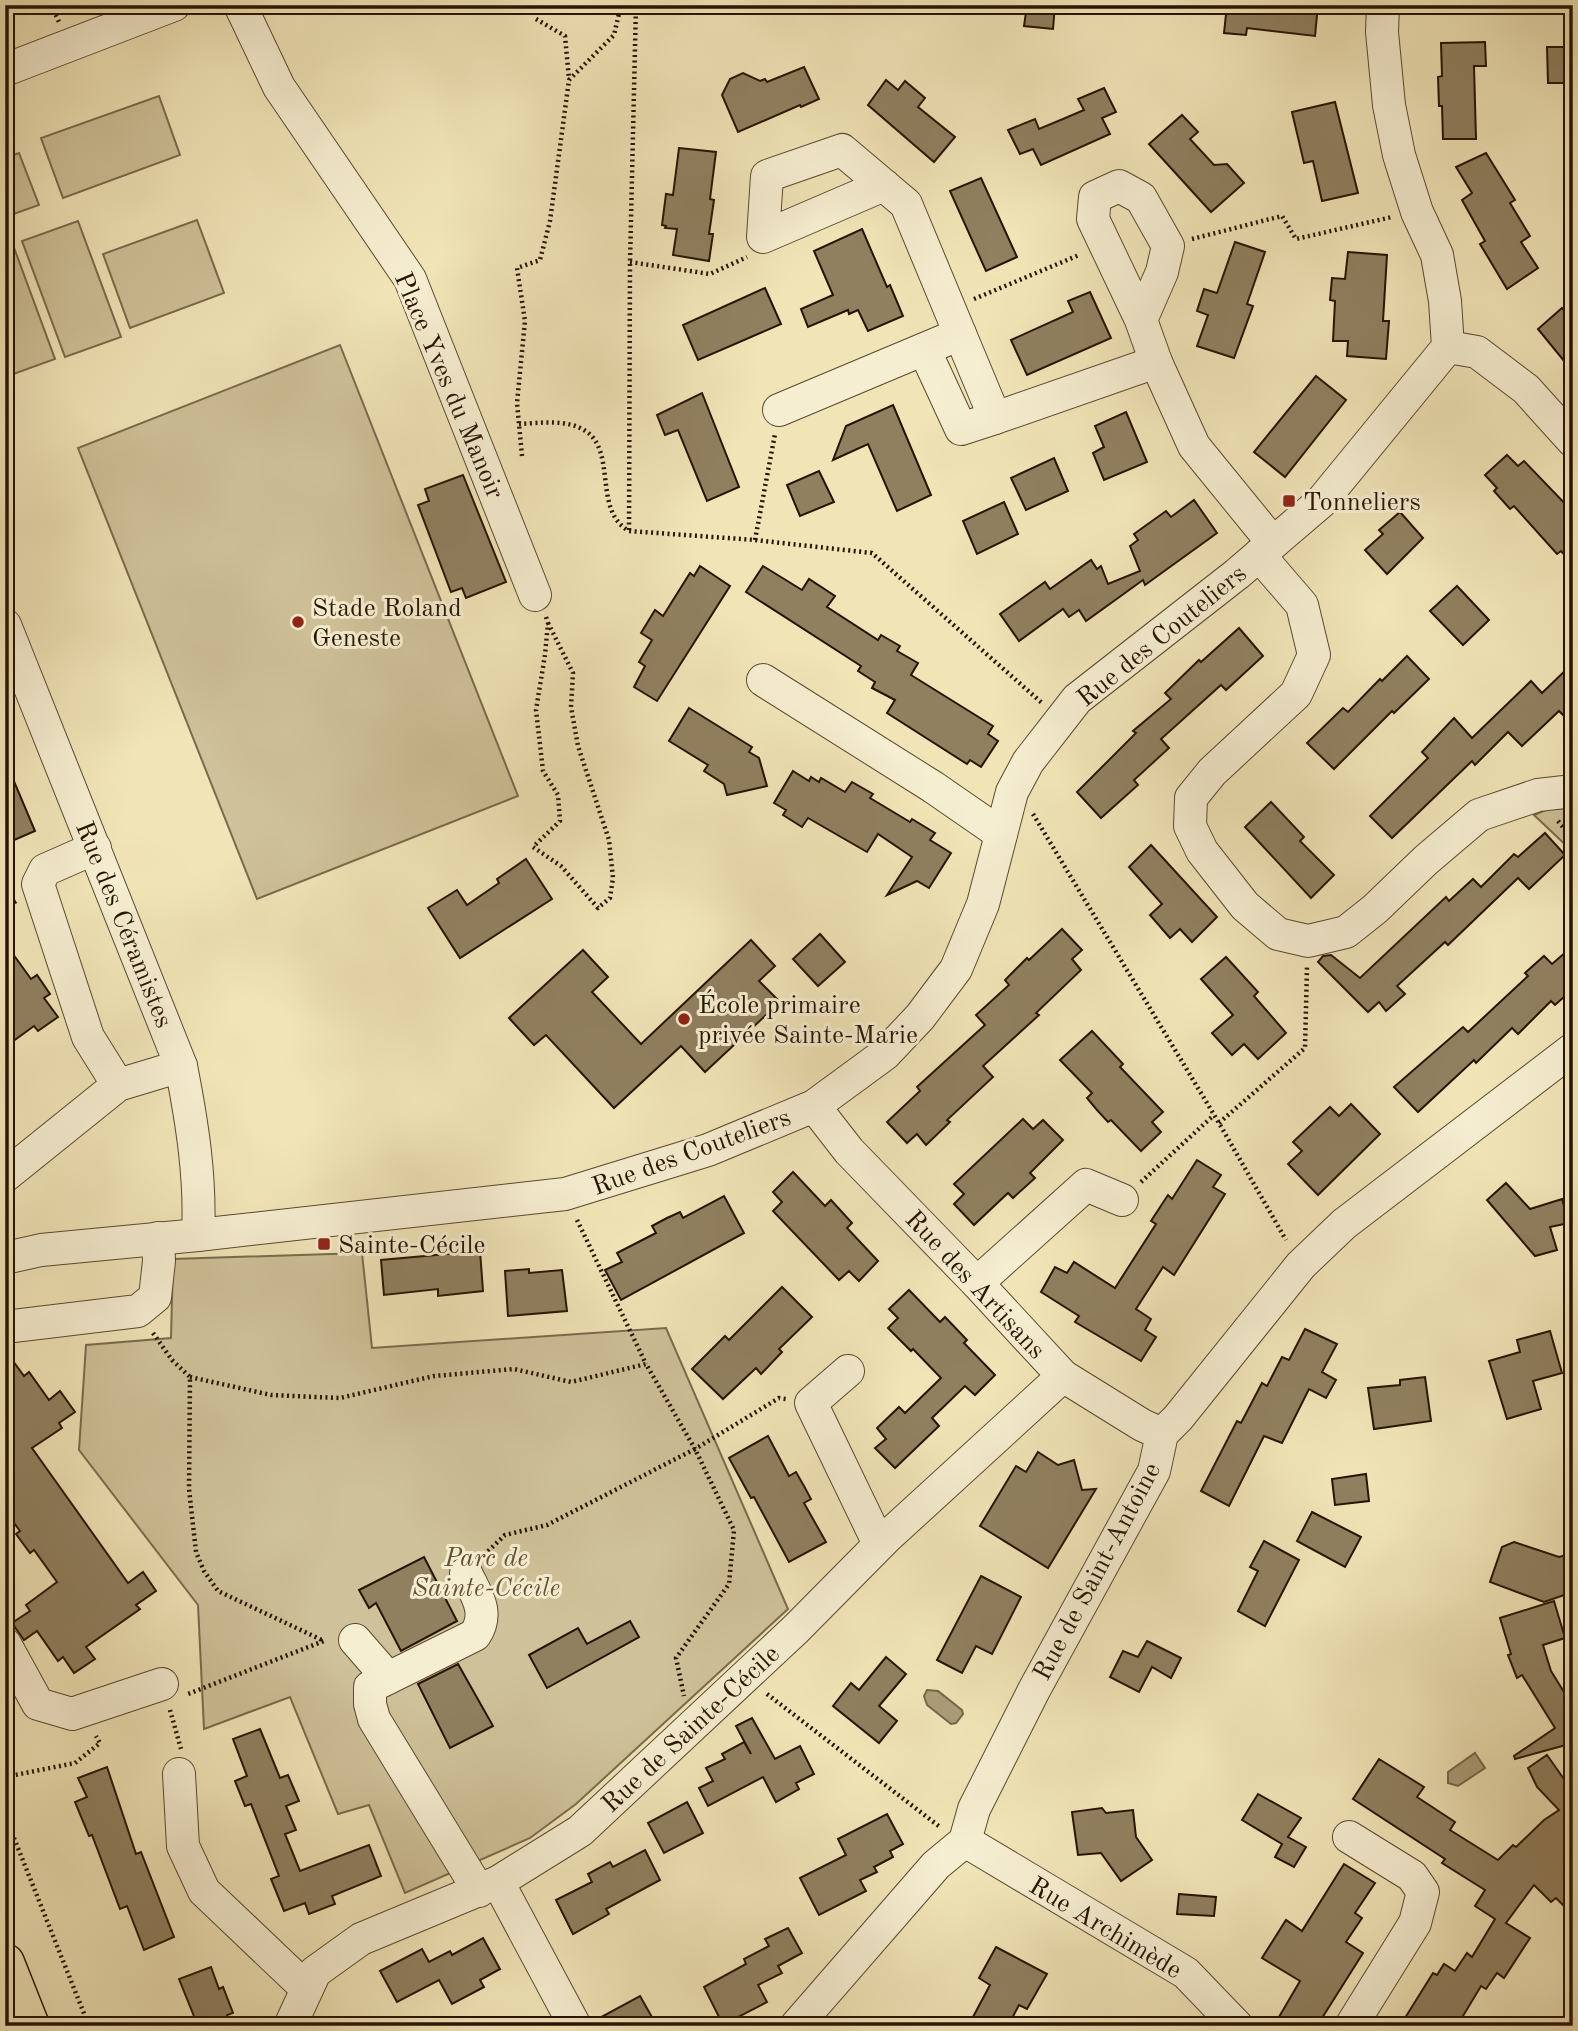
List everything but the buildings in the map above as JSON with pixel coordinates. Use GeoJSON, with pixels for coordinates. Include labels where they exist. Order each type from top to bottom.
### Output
{"type":"FeatureCollection","features":[{"type":"Feature","properties":{"kind":"main road"},"geometry":{"type":"LineString","coordinates":[[5,1963],[30,2026]]}},
{"type":"Feature","properties":{"kind":"street"},"geometry":{"type":"LineString","coordinates":[[5,70],[174,5]]}},
{"type":"Feature","properties":{"kind":"street","name":"Place Yves du Manoir"},"geometry":{"type":"LineString","coordinates":[[240,5],[279,86],[410,279],[542,609]]}},
{"type":"Feature","properties":{"kind":"street"},"geometry":{"type":"LineString","coordinates":[[1383,5],[1382,32],[1389,105],[1398,155],[1417,212],[1437,256],[1445,300],[1448,347],[1477,352],[1487,359],[1526,389],[1573,441]]}},
{"type":"Feature","properties":{"kind":"street"},"geometry":{"type":"LineString","coordinates":[[884,185],[763,237],[767,176],[842,150],[884,185],[906,204],[995,418]]}},
{"type":"Feature","properties":{"kind":"street"},"geometry":{"type":"LineString","coordinates":[[1141,320],[1162,272],[1168,246],[1142,198],[1119,186],[1095,197],[1093,219],[1141,320],[1156,362],[1194,446],[1302,605],[1314,655],[1296,694],[1212,772],[1191,798],[1189,826],[1202,851],[1245,906],[1278,934],[1308,941],[1346,932],[1479,815],[1538,796],[1573,791]]}},
{"type":"Feature","properties":{"kind":"street"},"geometry":{"type":"LineString","coordinates":[[779,410],[924,349],[955,322]]}},
{"type":"Feature","properties":{"kind":"street","name":"Rue des Couteliers"},"geometry":{"type":"LineString","coordinates":[[5,1258],[41,1250],[565,1194],[708,1150],[814,1106],[885,1054],[920,1017],[956,969],[983,904],[1012,792],[1028,762],[1077,699],[1321,502],[1448,347]]}},
{"type":"Feature","properties":{"kind":"street"},"geometry":{"type":"LineString","coordinates":[[924,349],[961,429],[1156,362]]}},
{"type":"Feature","properties":{"kind":"street","name":"Rue des Céramistes"},"geometry":{"type":"LineString","coordinates":[[5,625],[181,1066],[194,1133],[198,1235]]}},
{"type":"Feature","properties":{"kind":"street"},"geometry":{"type":"LineString","coordinates":[[763,680],[933,787],[1001,834]]}},
{"type":"Feature","properties":{"kind":"street"},"geometry":{"type":"LineString","coordinates":[[95,848],[45,870],[38,884],[88,1037],[118,1085]]}},
{"type":"Feature","properties":{"kind":"street","name":"Rue de Saint-Antoine"},"geometry":{"type":"LineString","coordinates":[[965,1841],[974,1809],[1034,1690],[1154,1471],[1162,1434],[1178,1418],[1301,1265],[1344,1224],[1573,1049]]}},
{"type":"Feature","properties":{"kind":"street"},"geometry":{"type":"LineString","coordinates":[[5,1176],[118,1085],[181,1066]]}},
{"type":"Feature","properties":{"kind":"street","name":"Rue des Artisans"},"geometry":{"type":"LineString","coordinates":[[814,1106],[849,1151],[977,1283],[1063,1377],[1142,1425],[1162,1434]]}},
{"type":"Feature","properties":{"kind":"street"},"geometry":{"type":"LineString","coordinates":[[977,1283],[1086,1185],[1122,1200]]}},
{"type":"Feature","properties":{"kind":"street"},"geometry":{"type":"LineString","coordinates":[[5,1327],[138,1311],[155,1297],[159,1261],[158,1238]]}},
{"type":"Feature","properties":{"kind":"street"},"geometry":{"type":"LineString","coordinates":[[848,1371],[811,1403],[879,1544]]}},
{"type":"Feature","properties":{"kind":"street","name":"Rue de Sainte-Cécile"},"geometry":{"type":"LineString","coordinates":[[290,2026],[314,1972],[361,1939],[488,1887],[580,1831],[692,1728],[879,1544],[1063,1377]]}},
{"type":"Feature","properties":{"kind":"street"},"geometry":{"type":"LineString","coordinates":[[466,1573],[483,1611],[482,1624],[475,1635],[370,1687],[370,1704],[374,1719],[488,1887],[575,2026]]}},
{"type":"Feature","properties":{"kind":"street"},"geometry":{"type":"LineString","coordinates":[[355,1640],[388,1678]]}},
{"type":"Feature","properties":{"kind":"street"},"geometry":{"type":"LineString","coordinates":[[5,1644],[38,1703],[72,1714],[165,1693]]}},
{"type":"Feature","properties":{"kind":"street"},"geometry":{"type":"LineString","coordinates":[[179,1774],[183,1846],[204,1891],[307,1989]]}},
{"type":"Feature","properties":{"kind":"street"},"geometry":{"type":"LineString","coordinates":[[1349,1837],[1412,1876],[1423,1892],[1415,1923],[1350,2026]]}},
{"type":"Feature","properties":{"kind":"street"},"geometry":{"type":"LineString","coordinates":[[796,2026],[936,1865],[965,1841]]}},
{"type":"Feature","properties":{"kind":"street","name":"Rue Archimède"},"geometry":{"type":"LineString","coordinates":[[965,1841],[1186,1973],[1237,2026]]}},
{"type":"Feature","properties":{"kind":"path"},"geometry":{"type":"LineString","coordinates":[[569,80],[614,35],[621,5]]}},
{"type":"Feature","properties":{"kind":"path"},"geometry":{"type":"LineString","coordinates":[[629,531],[630,262],[636,5]]}},
{"type":"Feature","properties":{"kind":"path"},"geometry":{"type":"LineString","coordinates":[[522,456],[517,402],[525,321],[517,268],[540,260],[550,220],[569,80],[565,36],[536,19]]}},
{"type":"Feature","properties":{"kind":"path"},"geometry":{"type":"LineString","coordinates":[[1168,246],[1282,216],[1296,239],[1417,212]]}},
{"type":"Feature","properties":{"kind":"path"},"geometry":{"type":"LineString","coordinates":[[630,262],[710,274],[744,260],[763,237]]}},
{"type":"Feature","properties":{"kind":"path"},"geometry":{"type":"LineString","coordinates":[[955,322],[1105,244]]}},
{"type":"Feature","properties":{"kind":"path"},"geometry":{"type":"LineString","coordinates":[[755,540],[779,410]]}},
{"type":"Feature","properties":{"kind":"path"},"geometry":{"type":"LineString","coordinates":[[519,424],[550,422],[585,430],[595,441],[601,456],[608,503],[618,525],[629,531],[755,540],[872,553],[1061,719]]}},
{"type":"Feature","properties":{"kind":"path"},"geometry":{"type":"LineString","coordinates":[[542,609],[573,673],[570,707],[578,746],[609,840],[613,878],[610,898],[598,908],[561,866],[533,848],[559,821],[558,795],[543,771],[536,710],[542,609]]}},
{"type":"Feature","properties":{"kind":"path"},"geometry":{"type":"LineString","coordinates":[[1012,792],[1038,819],[1301,1265]]}},
{"type":"Feature","properties":{"kind":"path"},"geometry":{"type":"LineString","coordinates":[[1219,1123],[1306,1048],[1308,941]]}},
{"type":"Feature","properties":{"kind":"path"},"geometry":{"type":"LineString","coordinates":[[1122,1200],[1214,1115]]}},
{"type":"Feature","properties":{"kind":"path"},"geometry":{"type":"LineString","coordinates":[[565,1194],[646,1364],[695,1449],[734,1530],[729,1584],[676,1657],[692,1728]]}},
{"type":"Feature","properties":{"kind":"path"},"geometry":{"type":"LineString","coordinates":[[138,1311],[172,1360],[190,1377],[271,1395],[340,1398],[434,1376],[514,1369],[571,1381],[646,1364]]}},
{"type":"Feature","properties":{"kind":"path"},"geometry":{"type":"LineString","coordinates":[[179,1774],[182,1749],[165,1693],[324,1641],[218,1591],[204,1571],[196,1552],[189,1489],[190,1377]]}},
{"type":"Feature","properties":{"kind":"path"},"geometry":{"type":"LineString","coordinates":[[466,1573],[505,1535],[548,1525],[695,1449],[779,1398],[811,1403]]}},
{"type":"Feature","properties":{"kind":"path"},"geometry":{"type":"LineString","coordinates":[[745,1677],[935,1824],[965,1841]]}},
{"type":"Feature","properties":{"kind":"path"},"geometry":{"type":"LineString","coordinates":[[5,1777],[75,1763],[100,1743],[84,1710]]}},
{"type":"Feature","properties":{"kind":"path"},"geometry":{"type":"LineString","coordinates":[[5,1795],[12,1833],[89,2026]]}},
{"type":"Feature","properties":{"kind":"green space"},"geometry":{"type":"Polygon","coordinates":[[[159,96],[180,155],[63,198],[41,138],[159,96]]]}},
{"type":"Feature","properties":{"kind":"green space"},"geometry":{"type":"Polygon","coordinates":[[[19,153],[39,205],[5,217],[5,158],[19,153]]]}},
{"type":"Feature","properties":{"kind":"green space"},"geometry":{"type":"Polygon","coordinates":[[[197,220],[224,293],[130,328],[103,254],[197,220]]]}},
{"type":"Feature","properties":{"kind":"green space"},"geometry":{"type":"Polygon","coordinates":[[[78,221],[121,337],[65,357],[22,241],[78,221]]]}},
{"type":"Feature","properties":{"kind":"green space"},"geometry":{"type":"Polygon","coordinates":[[[13,245],[55,359],[5,377],[5,248],[13,245]]]}},
{"type":"Feature","properties":{"kind":"green space","name":"Stade Roland Geneste"},"geometry":{"type":"Polygon","coordinates":[[[340,345],[518,796],[257,899],[78,448],[340,345]]]}},
{"type":"Feature","properties":{"kind":"green space"},"geometry":{"type":"Polygon","coordinates":[[[1573,808],[1573,852],[1534,815],[1548,809],[1573,808]]]}},
{"type":"Feature","properties":{"kind":"green space","name":"Parc de Sainte-Cécile"},"geometry":{"type":"Polygon","coordinates":[[[362,1253],[372,1348],[666,1328],[788,1609],[576,1804],[530,1838],[405,1893],[369,1805],[338,1814],[290,1697],[204,1729],[198,1605],[79,1450],[86,1345],[171,1338],[173,1259],[362,1253]]]}},
{"type":"Feature","properties":{"kind":"shaded area"},"geometry":{"type":"Polygon","coordinates":[[[927,1690],[938,1691],[962,1710],[963,1714],[956,1723],[951,1724],[927,1705],[924,1696],[927,1690]]]}},
{"type":"Feature","properties":{"kind":"shaded area"},"geometry":{"type":"Polygon","coordinates":[[[1475,1753],[1485,1768],[1458,1786],[1448,1783],[1448,1772],[1475,1753]]]}},
{"type":"Feature","properties":{"kind":"place","name":"Tonneliers"},"geometry":{"type":"Point","coordinates":[1289,501]}},
{"type":"Feature","properties":{"kind":"place","name":"Stade Roland Geneste"},"geometry":{"type":"Point","coordinates":[298,622]}},
{"type":"Feature","properties":{"kind":"place","name":"École primaire privée Sainte-Marie"},"geometry":{"type":"Point","coordinates":[684,1019]}},
{"type":"Feature","properties":{"kind":"place","name":"Sainte-Cécile"},"geometry":{"type":"Point","coordinates":[324,1244]}}]}
